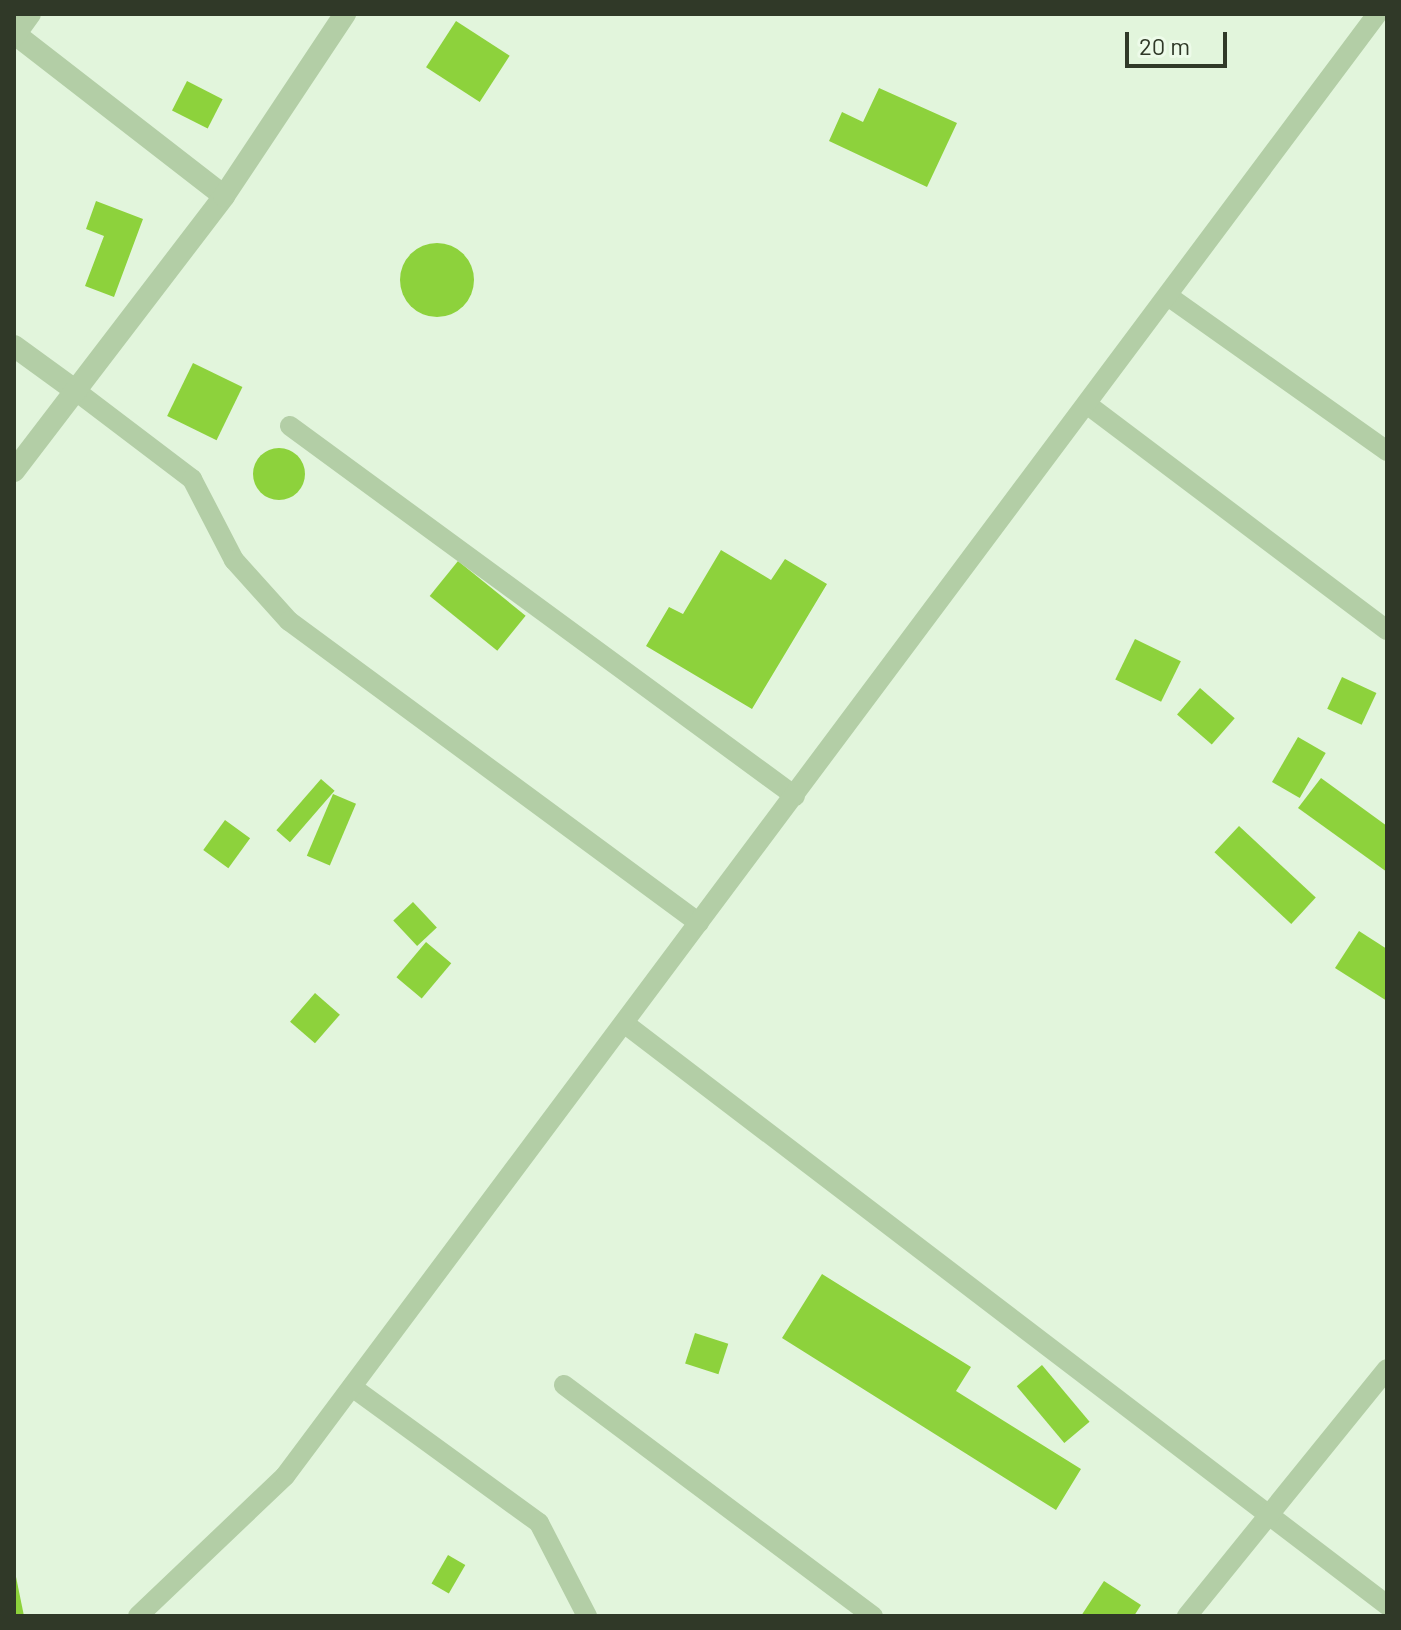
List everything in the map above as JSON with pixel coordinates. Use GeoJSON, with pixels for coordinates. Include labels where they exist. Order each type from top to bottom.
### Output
{"type":"FeatureCollection","features":[{"type":"Feature","properties":{"kind":"street"},"geometry":{"type":"LineString","coordinates":[[30,14],[15,35],[224,196]]}},
{"type":"Feature","properties":{"kind":"street"},"geometry":{"type":"LineString","coordinates":[[14,471],[224,196],[345,14]]}},
{"type":"Feature","properties":{"kind":"street"},"geometry":{"type":"LineString","coordinates":[[14,346],[76,391]]}},
{"type":"Feature","properties":{"kind":"lane"},"geometry":{"type":"LineString","coordinates":[[138,1616],[285,1476],[1088,405],[1377,14]]}},
{"type":"Feature","properties":{"kind":"lane"},"geometry":{"type":"LineString","coordinates":[[1168,296],[1387,451]]}},
{"type":"Feature","properties":{"kind":"lane"},"geometry":{"type":"LineString","coordinates":[[76,391],[192,479],[234,560],[289,621],[699,923]]}},
{"type":"Feature","properties":{"kind":"lane"},"geometry":{"type":"LineString","coordinates":[[1088,405],[1387,630]]}},
{"type":"Feature","properties":{"kind":"lane"},"geometry":{"type":"LineString","coordinates":[[290,426],[795,796]]}},
{"type":"Feature","properties":{"kind":"lane"},"geometry":{"type":"LineString","coordinates":[[624,1023],[1387,1605]]}},
{"type":"Feature","properties":{"kind":"lane"},"geometry":{"type":"LineString","coordinates":[[1187,1616],[1387,1369]]}},
{"type":"Feature","properties":{"kind":"lane"},"geometry":{"type":"LineString","coordinates":[[564,1385],[873,1616]]}},
{"type":"Feature","properties":{"kind":"lane"},"geometry":{"type":"LineString","coordinates":[[352,1387],[539,1523],[587,1616]]}},
{"type":"Feature","properties":{"kind":"building"},"geometry":{"type":"Polygon","coordinates":[[[456,21],[510,56],[480,102],[426,67],[456,21]]]}},
{"type":"Feature","properties":{"kind":"building"},"geometry":{"type":"Polygon","coordinates":[[[187,81],[223,99],[208,129],[172,110],[187,81]]]}},
{"type":"Feature","properties":{"kind":"building"},"geometry":{"type":"Polygon","coordinates":[[[879,88],[957,123],[927,187],[829,141],[842,112],[863,122],[879,88]]]}},
{"type":"Feature","properties":{"kind":"building"},"geometry":{"type":"Polygon","coordinates":[[[96,201],[143,219],[114,297],[85,286],[104,236],[86,229],[96,201]]]}},
{"type":"Feature","properties":{"kind":"building"},"geometry":{"type":"Polygon","coordinates":[[[430,243],[444,243],[458,249],[468,259],[474,280],[472,294],[458,311],[444,317],[430,317],[416,311],[406,301],[400,287],[400,273],[406,259],[416,249],[430,243]]]}},
{"type":"Feature","properties":{"kind":"building"},"geometry":{"type":"Polygon","coordinates":[[[193,363],[242,387],[217,440],[167,416],[193,363]]]}},
{"type":"Feature","properties":{"kind":"building"},"geometry":{"type":"Polygon","coordinates":[[[279,448],[297,456],[305,474],[297,492],[279,500],[261,492],[253,474],[261,456],[279,448]]]}},
{"type":"Feature","properties":{"kind":"building"},"geometry":{"type":"Polygon","coordinates":[[[721,550],[771,580],[785,559],[827,584],[752,709],[646,646],[669,607],[683,614],[721,550]]]}},
{"type":"Feature","properties":{"kind":"building"},"geometry":{"type":"Polygon","coordinates":[[[458,561],[526,616],[497,651],[430,596],[458,561]]]}},
{"type":"Feature","properties":{"kind":"building"},"geometry":{"type":"Polygon","coordinates":[[[1135,639],[1181,661],[1161,702],[1115,679],[1135,639]]]}},
{"type":"Feature","properties":{"kind":"building"},"geometry":{"type":"Polygon","coordinates":[[[1342,677],[1376,693],[1362,725],[1327,709],[1342,677]]]}},
{"type":"Feature","properties":{"kind":"building"},"geometry":{"type":"Polygon","coordinates":[[[1200,688],[1235,718],[1212,745],[1177,714],[1200,688]]]}},
{"type":"Feature","properties":{"kind":"building"},"geometry":{"type":"Polygon","coordinates":[[[1298,737],[1326,753],[1300,798],[1272,782],[1298,737]]]}},
{"type":"Feature","properties":{"kind":"building"},"geometry":{"type":"Polygon","coordinates":[[[1321,778],[1387,826],[1387,872],[1298,808],[1321,778]]]}},
{"type":"Feature","properties":{"kind":"building"},"geometry":{"type":"Polygon","coordinates":[[[321,779],[335,791],[290,842],[276,830],[321,779]]]}},
{"type":"Feature","properties":{"kind":"building"},"geometry":{"type":"Polygon","coordinates":[[[333,794],[356,804],[330,865],[307,856],[333,794]]]}},
{"type":"Feature","properties":{"kind":"building"},"geometry":{"type":"Polygon","coordinates":[[[225,820],[250,838],[228,868],[203,850],[225,820]]]}},
{"type":"Feature","properties":{"kind":"building"},"geometry":{"type":"Polygon","coordinates":[[[1239,826],[1316,898],[1291,924],[1214,852],[1239,826]]]}},
{"type":"Feature","properties":{"kind":"building"},"geometry":{"type":"Polygon","coordinates":[[[413,902],[437,928],[417,946],[393,920],[413,902]]]}},
{"type":"Feature","properties":{"kind":"building"},"geometry":{"type":"Polygon","coordinates":[[[1359,931],[1387,949],[1387,1001],[1335,968],[1359,931]]]}},
{"type":"Feature","properties":{"kind":"building"},"geometry":{"type":"Polygon","coordinates":[[[426,942],[451,963],[422,998],[396,977],[426,942]]]}},
{"type":"Feature","properties":{"kind":"building"},"geometry":{"type":"Polygon","coordinates":[[[315,993],[340,1015],[315,1043],[290,1022],[315,993]]]}},
{"type":"Feature","properties":{"kind":"building"},"geometry":{"type":"Polygon","coordinates":[[[822,1274],[971,1367],[956,1391],[1081,1469],[1056,1510],[782,1338],[822,1274]]]}},
{"type":"Feature","properties":{"kind":"building"},"geometry":{"type":"Polygon","coordinates":[[[695,1333],[728,1344],[718,1374],[685,1363],[695,1333]]]}},
{"type":"Feature","properties":{"kind":"building"},"geometry":{"type":"Polygon","coordinates":[[[1042,1365],[1090,1422],[1064,1443],[1017,1386],[1042,1365]]]}},
{"type":"Feature","properties":{"kind":"building"},"geometry":{"type":"Polygon","coordinates":[[[448,1555],[465,1565],[449,1594],[432,1584],[448,1555]]]}},
{"type":"Feature","properties":{"kind":"building"},"geometry":{"type":"Polygon","coordinates":[[[15,1572],[24,1616],[14,1616],[15,1572]]]}},
{"type":"Feature","properties":{"kind":"building"},"geometry":{"type":"Polygon","coordinates":[[[1104,1581],[1141,1605],[1134,1616],[1081,1616],[1104,1581]]]}}]}
